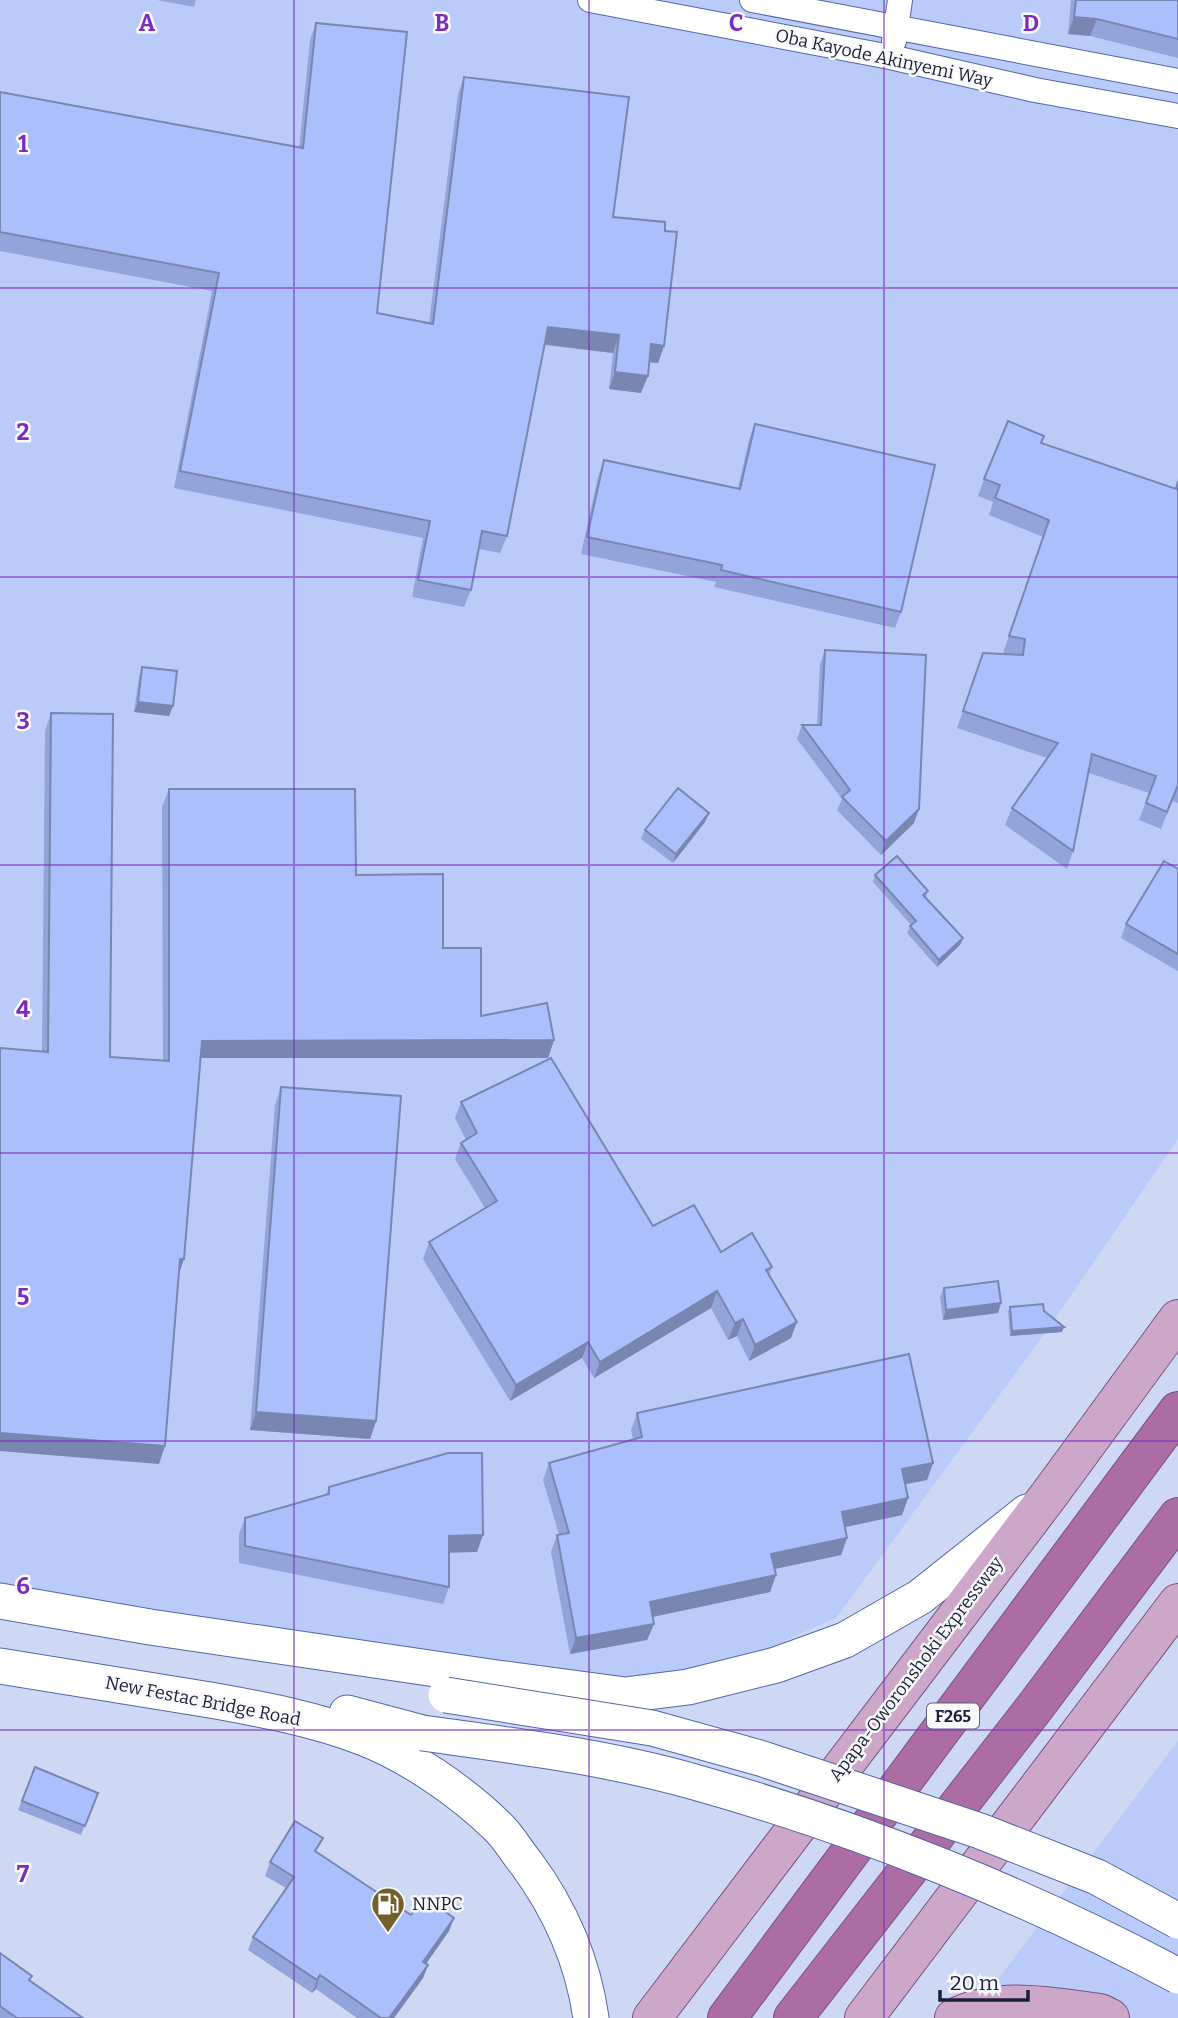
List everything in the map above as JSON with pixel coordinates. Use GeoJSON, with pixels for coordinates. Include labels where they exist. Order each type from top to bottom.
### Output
{"type":"FeatureCollection","features":[{"type":"Feature","properties":{"kind":"highway","name":"F265"},"geometry":{"type":"LineString","coordinates":[[727,2018],[1178,1411]]}},
{"type":"Feature","properties":{"kind":"highway"},"geometry":{"type":"LineString","coordinates":[[793,2018],[1032,1712],[1178,1517]]}},
{"type":"Feature","properties":{"kind":"main road","name":"Apapa-Oworonshoki Expressway"},"geometry":{"type":"LineString","coordinates":[[652,2018],[1049,1495],[1178,1319]]}},
{"type":"Feature","properties":{"kind":"main road"},"geometry":{"type":"LineString","coordinates":[[0,1601],[150,1627],[625,1695],[688,1687],[776,1665],[845,1640],[919,1597],[1049,1495]]}},
{"type":"Feature","properties":{"kind":"main road"},"geometry":{"type":"LineString","coordinates":[[864,2018],[1178,1603]]}},
{"type":"Feature","properties":{"kind":"main road"},"geometry":{"type":"LineString","coordinates":[[0,1621],[262,1667],[652,1728],[763,1759],[980,1831],[1097,1877],[1178,1921]]}},
{"type":"Feature","properties":{"kind":"main road"},"geometry":{"type":"LineString","coordinates":[[1,1665],[272,1693],[422,1733],[588,1757],[697,1782],[809,1818],[1008,1893],[1178,1976]]}},
{"type":"Feature","properties":{"kind":"main road","name":"New Festac Bridge Road"},"geometry":{"type":"LineString","coordinates":[[1,1665],[253,1707],[311,1722],[365,1738],[450,1786],[498,1827],[538,1880],[572,1940],[589,1999],[591,2018]]}},
{"type":"Feature","properties":{"kind":"main road"},"geometry":{"type":"LineString","coordinates":[[954,2018],[999,2005],[1026,2003],[1100,2013],[1110,2018]]}},
{"type":"Feature","properties":{"kind":"street","name":"Oba Kayode Akinyemi Way"},"geometry":{"type":"LineString","coordinates":[[590,0],[890,57],[1035,90],[1178,116]]}},
{"type":"Feature","properties":{"kind":"street","name":"Oba Kayode Akinyemi Way"},"geometry":{"type":"LineString","coordinates":[[752,0],[1178,81]]}},
{"type":"Feature","properties":{"kind":"street"},"geometry":{"type":"LineString","coordinates":[[890,57],[900,0]]}},
{"type":"Feature","properties":{"kind":"shaded area"},"geometry":{"type":"Polygon","coordinates":[[[0,0],[1178,0],[1178,1139],[1048,1329],[837,1617],[711,1675],[600,1695],[415,1685],[0,1601],[0,0]]]}},
{"type":"Feature","properties":{"kind":"shaded area"},"geometry":{"type":"Polygon","coordinates":[[[1178,1741],[1178,2018],[967,2018],[983,1999],[1178,1741]]]}},
{"type":"Feature","properties":{"kind":"building"},"geometry":{"type":"Polygon","coordinates":[[[1076,0],[1178,0],[1178,39],[1097,19],[1074,17],[1076,0]]]}},
{"type":"Feature","properties":{"kind":"building"},"geometry":{"type":"Polygon","coordinates":[[[316,23],[407,32],[377,313],[433,324],[464,77],[629,97],[613,217],[665,222],[665,231],[677,232],[664,346],[651,344],[648,376],[615,372],[619,335],[548,327],[507,536],[482,531],[471,590],[418,580],[430,521],[180,471],[219,273],[0,232],[0,92],[303,148],[316,23]]]}},
{"type":"Feature","properties":{"kind":"building"},"geometry":{"type":"Polygon","coordinates":[[[1008,421],[1044,436],[1041,443],[1176,489],[1178,481],[1178,785],[1167,812],[1146,803],[1156,776],[1092,754],[1073,851],[1012,808],[1058,743],[963,711],[983,653],[1023,655],[1025,639],[1009,636],[1049,520],[995,498],[1000,485],[984,479],[1008,421]]]}},
{"type":"Feature","properties":{"kind":"building"},"geometry":{"type":"Polygon","coordinates":[[[755,424],[935,465],[901,612],[721,570],[722,565],[587,537],[604,460],[740,489],[755,424]]]}},
{"type":"Feature","properties":{"kind":"building"},"geometry":{"type":"Polygon","coordinates":[[[825,650],[926,655],[919,809],[886,841],[842,797],[850,790],[802,725],[821,725],[825,650]]]}},
{"type":"Feature","properties":{"kind":"building"},"geometry":{"type":"Polygon","coordinates":[[[142,667],[177,671],[173,706],[138,702],[142,667]]]}},
{"type":"Feature","properties":{"kind":"building"},"geometry":{"type":"Polygon","coordinates":[[[51,713],[113,714],[110,1057],[169,1061],[169,789],[355,789],[356,875],[443,874],[443,948],[481,948],[481,1016],[547,1003],[554,1040],[202,1041],[165,1446],[0,1433],[0,1048],[48,1052],[51,713]]]}},
{"type":"Feature","properties":{"kind":"building"},"geometry":{"type":"Polygon","coordinates":[[[678,788],[709,813],[676,854],[645,830],[678,788]]]}},
{"type":"Feature","properties":{"kind":"building"},"geometry":{"type":"Polygon","coordinates":[[[897,856],[928,891],[923,895],[963,938],[939,960],[910,926],[916,921],[875,875],[897,856]]]}},
{"type":"Feature","properties":{"kind":"building"},"geometry":{"type":"Polygon","coordinates":[[[1164,861],[1178,869],[1178,954],[1126,924],[1164,861]]]}},
{"type":"Feature","properties":{"kind":"building"},"geometry":{"type":"Polygon","coordinates":[[[551,1058],[653,1226],[694,1205],[721,1252],[752,1233],[772,1267],[766,1270],[797,1322],[755,1345],[743,1319],[735,1323],[717,1291],[600,1362],[588,1342],[516,1385],[429,1242],[497,1201],[461,1143],[477,1133],[461,1102],[551,1058]]]}},
{"type":"Feature","properties":{"kind":"building"},"geometry":{"type":"Polygon","coordinates":[[[281,1087],[401,1096],[376,1421],[256,1412],[281,1087]]]}},
{"type":"Feature","properties":{"kind":"building"},"geometry":{"type":"Polygon","coordinates":[[[998,1281],[1001,1303],[946,1310],[944,1288],[998,1281]]]}},
{"type":"Feature","properties":{"kind":"building"},"geometry":{"type":"Polygon","coordinates":[[[1043,1304],[1044,1311],[1064,1327],[1012,1331],[1010,1307],[1043,1304]]]}},
{"type":"Feature","properties":{"kind":"building"},"geometry":{"type":"Polygon","coordinates":[[[909,1354],[933,1463],[902,1469],[908,1498],[842,1512],[847,1538],[771,1554],[776,1575],[650,1602],[654,1624],[576,1638],[557,1535],[569,1533],[549,1463],[642,1437],[637,1413],[909,1354]]]}},
{"type":"Feature","properties":{"kind":"building"},"geometry":{"type":"Polygon","coordinates":[[[448,1453],[482,1453],[483,1535],[449,1536],[449,1587],[245,1546],[245,1518],[329,1494],[329,1487],[448,1453]]]}},
{"type":"Feature","properties":{"kind":"building"},"geometry":{"type":"Polygon","coordinates":[[[35,1767],[98,1793],[85,1826],[22,1801],[35,1767]]]}},
{"type":"Feature","properties":{"kind":"building"},"geometry":{"type":"Polygon","coordinates":[[[295,1821],[323,1838],[315,1851],[411,1915],[424,1897],[454,1918],[423,1962],[428,1965],[389,2018],[381,2018],[320,1975],[317,1980],[253,1937],[294,1877],[270,1862],[295,1821]]]}},
{"type":"Feature","properties":{"kind":"building"},"geometry":{"type":"Polygon","coordinates":[[[0,1953],[32,1976],[29,1980],[83,2018],[17,2018],[0,2006],[0,1953]]]}},
{"type":"Feature","properties":{"kind":"place","name":"NNPC"},"geometry":{"type":"Point","coordinates":[388,1934]}}]}
